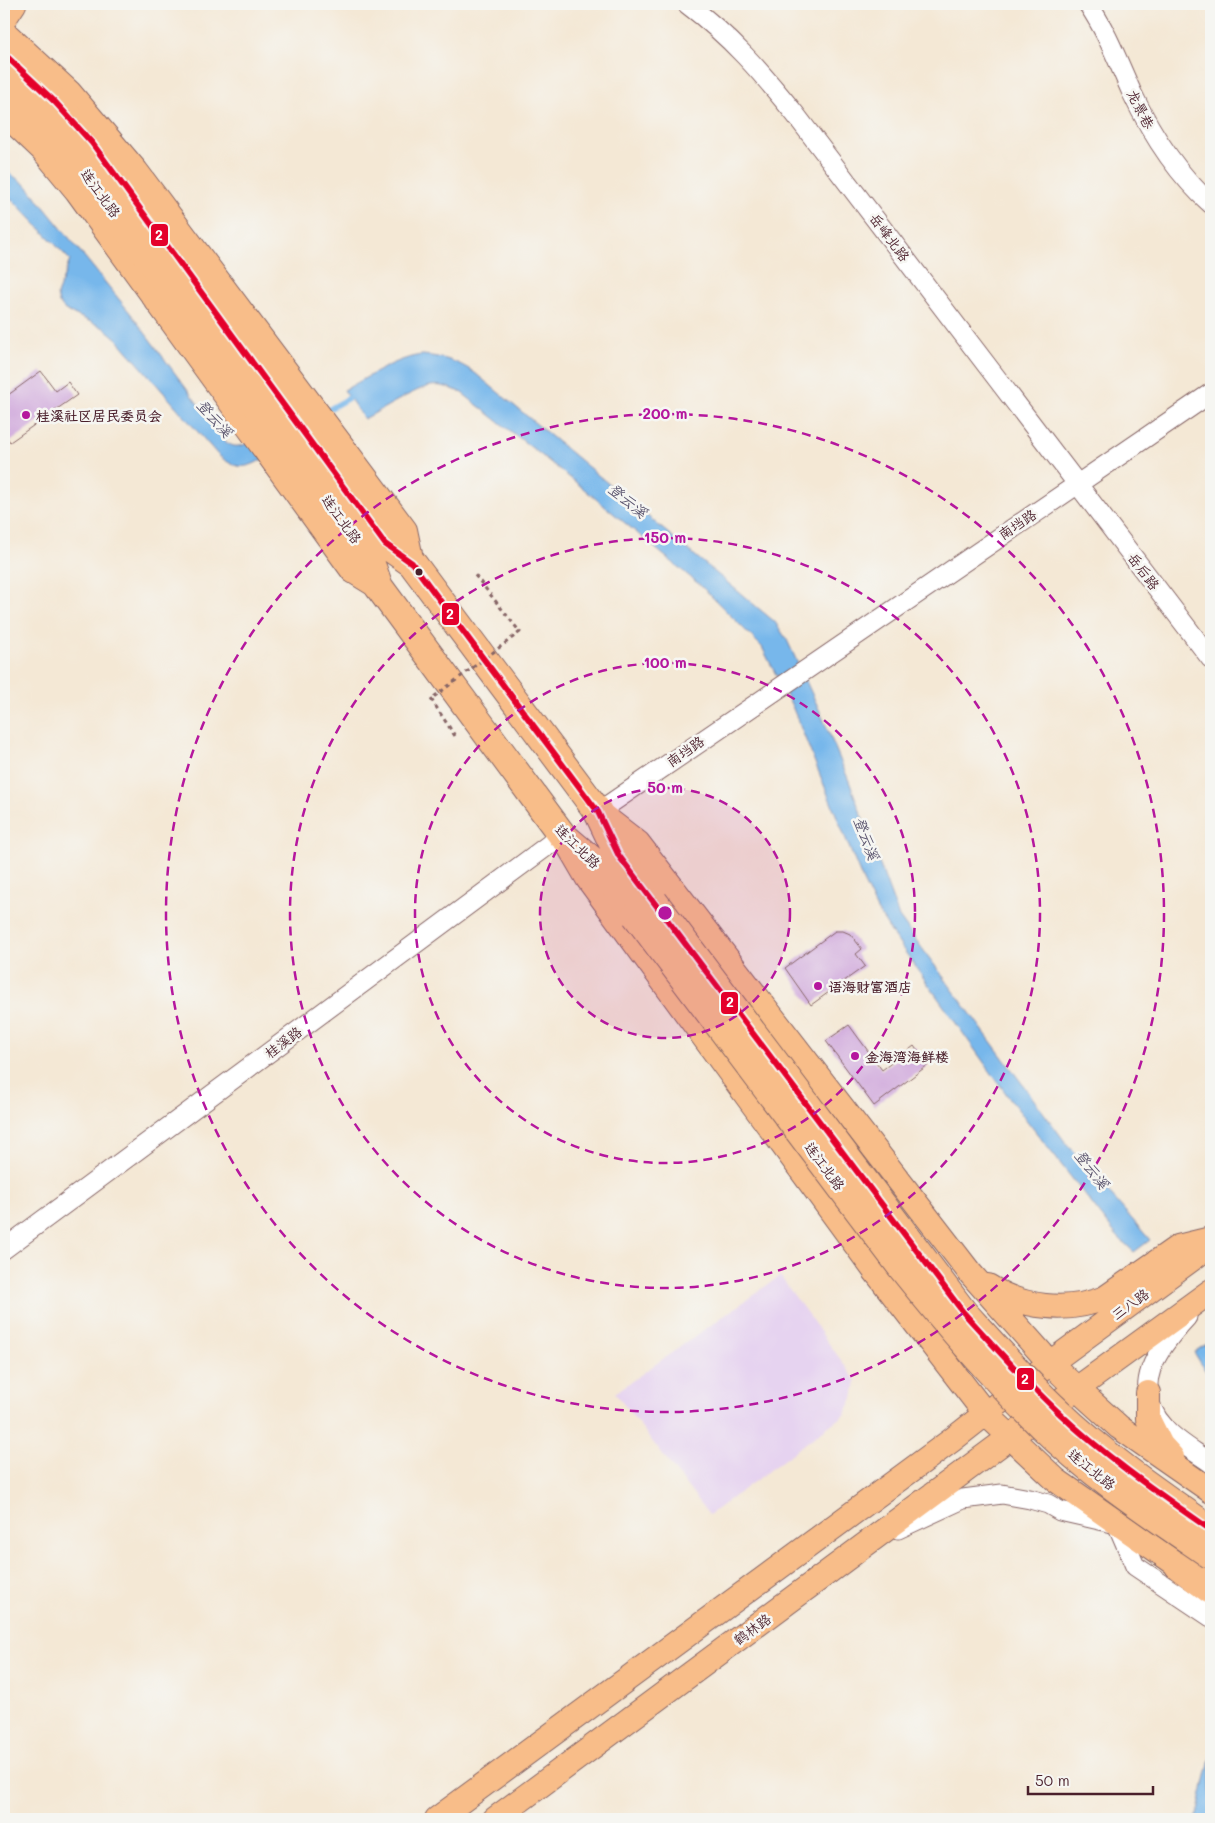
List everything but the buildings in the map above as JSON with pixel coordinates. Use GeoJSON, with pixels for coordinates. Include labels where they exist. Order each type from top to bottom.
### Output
{"type":"FeatureCollection","features":[{"type":"Feature","properties":{"kind":"highway","name":"连江北路"},"geometry":{"type":"LineString","coordinates":[[4,54],[56,102],[92,143],[326,480],[368,556],[379,586],[562,835],[645,909],[963,1312],[1009,1363],[1058,1412],[1150,1488],[1211,1530]]}},
{"type":"Feature","properties":{"kind":"highway","name":"连江北路"},"geometry":{"type":"LineString","coordinates":[[4,83],[40,118],[75,158],[326,480],[386,544],[412,563],[598,812],[645,909],[903,1269],[947,1324],[1043,1427],[1137,1505],[1211,1555]]}},
{"type":"Feature","properties":{"kind":"highway"},"geometry":{"type":"LineString","coordinates":[[1178,1566],[1211,1590]]}},
{"type":"Feature","properties":{"kind":"main road"},"geometry":{"type":"LineString","coordinates":[[4,19],[14,4]]}},
{"type":"Feature","properties":{"kind":"main road"},"geometry":{"type":"LineString","coordinates":[[4,32],[69,92],[136,171],[405,530],[412,563]]}},
{"type":"Feature","properties":{"kind":"main road"},"geometry":{"type":"LineString","coordinates":[[4,113],[43,150],[77,191],[353,571],[379,586]]}},
{"type":"Feature","properties":{"kind":"main road"},"geometry":{"type":"LineString","coordinates":[[598,812],[638,843],[971,1274],[1050,1363],[1119,1427],[1202,1485]]}},
{"type":"Feature","properties":{"kind":"main road"},"geometry":{"type":"LineString","coordinates":[[562,835],[588,879],[875,1271],[984,1413],[1056,1480],[1178,1566]]}},
{"type":"Feature","properties":{"kind":"main road"},"geometry":{"type":"LineString","coordinates":[[971,1274],[1003,1295],[1033,1305],[1082,1305],[1105,1298],[1178,1247],[1211,1238]]}},
{"type":"Feature","properties":{"kind":"main road","name":"三八路"},"geometry":{"type":"LineString","coordinates":[[437,1819],[952,1440],[1050,1363],[1211,1245]]}},
{"type":"Feature","properties":{"kind":"main road"},"geometry":{"type":"LineString","coordinates":[[1077,1389],[1210,1292]]}},
{"type":"Feature","properties":{"kind":"main road","name":"鹤林路"},"geometry":{"type":"LineString","coordinates":[[495,1819],[1077,1389]]}},
{"type":"Feature","properties":{"kind":"main road"},"geometry":{"type":"LineString","coordinates":[[1148,1393],[1148,1419],[1161,1445],[1202,1485]]}},
{"type":"Feature","properties":{"kind":"street","name":"岳峰北路"},"geometry":{"type":"LineString","coordinates":[[687,4],[731,39],[779,94],[1077,484]]}},
{"type":"Feature","properties":{"kind":"street","name":"龙景巷"},"geometry":{"type":"LineString","coordinates":[[1088,4],[1107,36],[1132,92],[1157,140],[1179,171],[1211,204]]}},
{"type":"Feature","properties":{"kind":"street","name":"南垱路"},"geometry":{"type":"LineString","coordinates":[[598,812],[1211,392]]}},
{"type":"Feature","properties":{"kind":"street","name":"岳后路"},"geometry":{"type":"LineString","coordinates":[[1077,484],[1211,659]]}},
{"type":"Feature","properties":{"kind":"street","name":"桂溪路"},"geometry":{"type":"LineString","coordinates":[[4,1249],[562,835]]}},
{"type":"Feature","properties":{"kind":"street"},"geometry":{"type":"LineString","coordinates":[[1210,1292],[1170,1335],[1160,1350],[1148,1376],[1148,1393],[1151,1408],[1165,1429],[1211,1463]]}},
{"type":"Feature","properties":{"kind":"street"},"geometry":{"type":"LineString","coordinates":[[870,1542],[963,1499],[982,1496],[1014,1495],[1048,1504],[1060,1511],[1117,1524],[1135,1566],[1211,1618]]}},
{"type":"Feature","properties":{"kind":"path"},"geometry":{"type":"LineString","coordinates":[[455,736],[430,699],[520,632],[474,574]]}},
{"type":"Feature","properties":{"kind":"shaded area"},"geometry":{"type":"Polygon","coordinates":[[[780,1276],[856,1381],[853,1398],[845,1414],[709,1515],[615,1393],[780,1276]]]}},
{"type":"Feature","properties":{"kind":"water"},"geometry":{"type":"Polygon","coordinates":[[[4,169],[27,186],[131,314],[226,442],[235,446],[241,446],[251,442],[268,456],[248,466],[237,466],[218,455],[117,339],[104,328],[65,310],[59,303],[57,295],[70,260],[14,201],[4,197],[4,169]]]}},
{"type":"Feature","properties":{"kind":"water"},"geometry":{"type":"Polygon","coordinates":[[[423,355],[450,360],[463,365],[475,373],[775,622],[787,640],[818,707],[849,781],[899,917],[1066,1143],[1150,1240],[1134,1252],[1117,1236],[1010,1099],[893,935],[877,910],[863,881],[792,706],[762,647],[701,586],[578,484],[462,393],[447,387],[431,386],[407,395],[364,419],[344,390],[393,364],[423,355]]]}},
{"type":"Feature","properties":{"kind":"water"},"geometry":{"type":"Polygon","coordinates":[[[1211,1341],[1211,1380],[1194,1352],[1211,1341]]]}},
{"type":"Feature","properties":{"kind":"water"},"geometry":{"type":"Polygon","coordinates":[[[1211,1754],[1211,1819],[1196,1819],[1211,1754]]]}},
{"type":"Feature","properties":{"kind":"waterway","name":"登云溪"},"geometry":{"type":"LineString","coordinates":[[324,412],[354,395]]}},
{"type":"Feature","properties":{"kind":"transit line","name":"2"},"geometry":{"type":"LineString","coordinates":[[4,54],[55,102],[92,143],[385,544],[412,563],[598,812],[619,856],[963,1312],[1033,1387],[1075,1428],[1132,1474],[1211,1530]]}},
{"type":"Feature","properties":{"kind":"place","name":"桂溪社区居民委员会"},"geometry":{"type":"Point","coordinates":[26,415]}},
{"type":"Feature","properties":{"kind":"place","name":"语海财富酒店"},"geometry":{"type":"Point","coordinates":[818,986]}},
{"type":"Feature","properties":{"kind":"place","name":"金海湾海鲜楼"},"geometry":{"type":"Point","coordinates":[855,1056]}}]}
